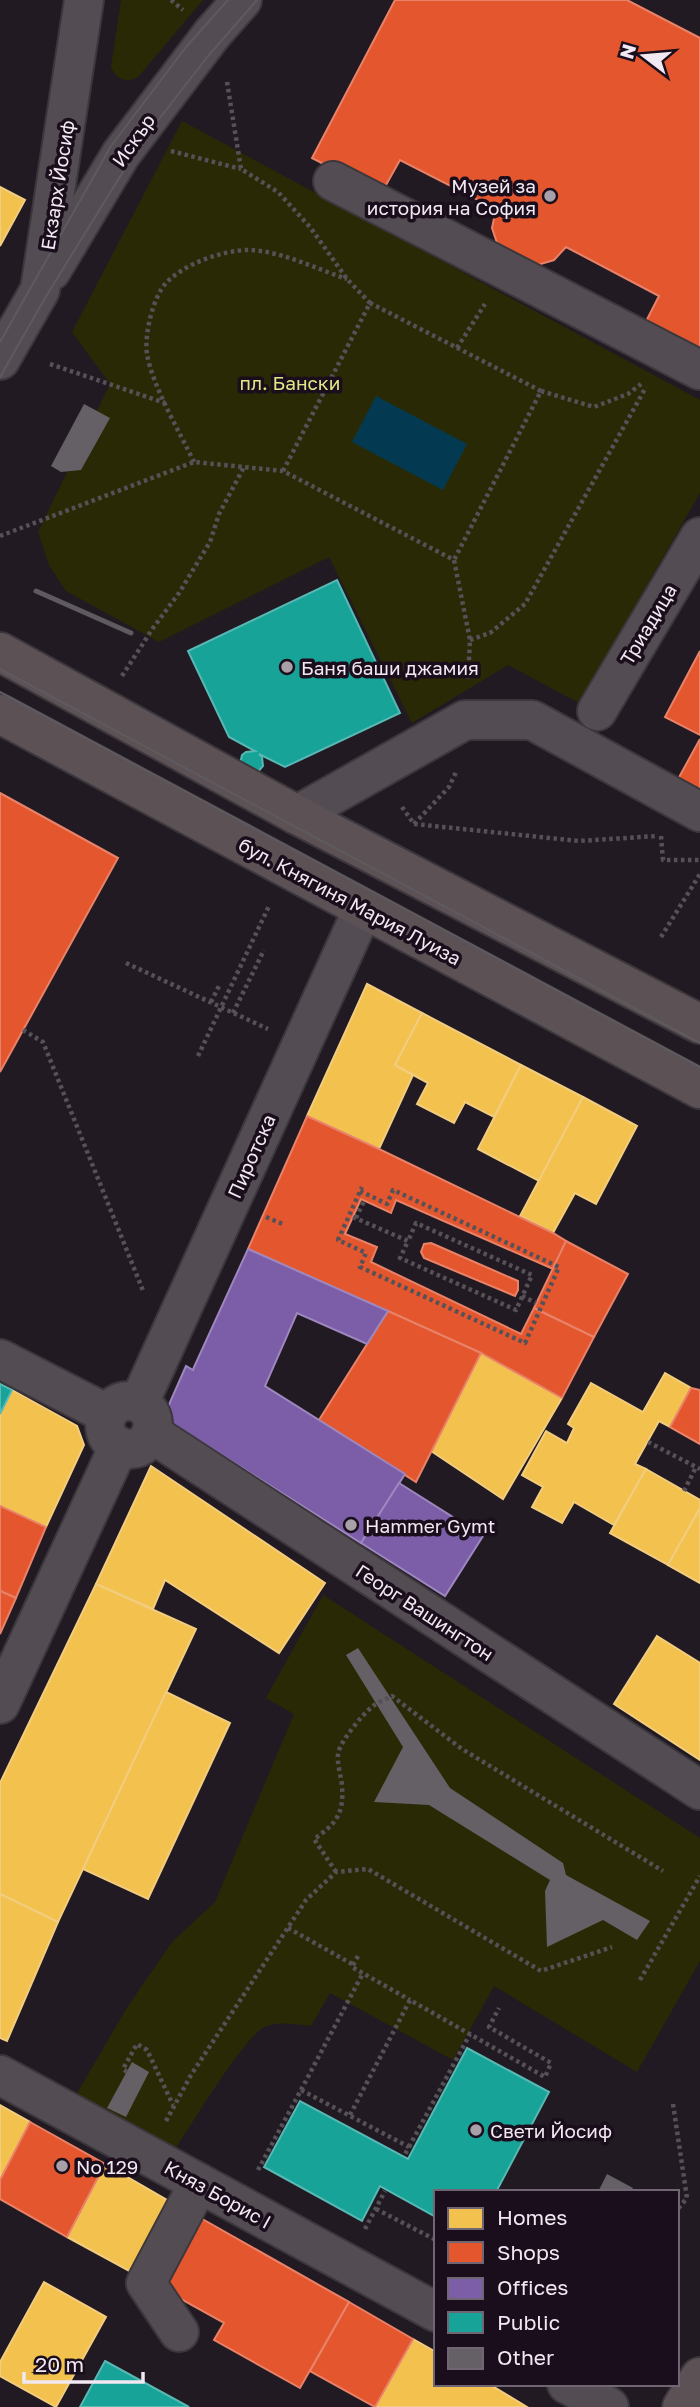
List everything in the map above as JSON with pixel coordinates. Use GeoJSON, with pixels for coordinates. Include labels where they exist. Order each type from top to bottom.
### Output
{"type":"FeatureCollection","features":[{"type":"Feature","properties":{"kind":"main road"},"geometry":{"type":"LineString","coordinates":[[0,652],[297,815],[700,1024]]}},
{"type":"Feature","properties":{"kind":"main road","name":"бул. Княгиня Мария Луиза"},"geometry":{"type":"LineString","coordinates":[[0,714],[700,1089]]}},
{"type":"Feature","properties":{"kind":"main road"},"geometry":{"type":"LineString","coordinates":[[682,2407],[700,2377]]}},
{"type":"Feature","properties":{"kind":"street","name":"Екзарх Йосиф"},"geometry":{"type":"LineString","coordinates":[[0,360],[40,290],[84,0]]}},
{"type":"Feature","properties":{"kind":"street","name":"Искър"},"geometry":{"type":"LineString","coordinates":[[40,290],[121,155],[212,34],[242,0]]}},
{"type":"Feature","properties":{"kind":"street"},"geometry":{"type":"LineString","coordinates":[[333,181],[700,370]]}},
{"type":"Feature","properties":{"kind":"street","name":"Триадица"},"geometry":{"type":"LineString","coordinates":[[597,711],[700,537]]}},
{"type":"Feature","properties":{"kind":"street"},"geometry":{"type":"LineString","coordinates":[[297,815],[465,720],[531,720],[700,812]]}},
{"type":"Feature","properties":{"kind":"street","name":"Пиротска"},"geometry":{"type":"LineString","coordinates":[[0,1704],[363,909]]}},
{"type":"Feature","properties":{"kind":"street","name":"Георг Вашингтон"},"geometry":{"type":"LineString","coordinates":[[0,1359],[129,1424],[700,1790]]}},
{"type":"Feature","properties":{"kind":"street","name":"Княз Борис I"},"geometry":{"type":"LineString","coordinates":[[0,2075],[434,2311]]}},
{"type":"Feature","properties":{"kind":"street"},"geometry":{"type":"LineString","coordinates":[[179,2332],[146,2283],[199,2183]]}},
{"type":"Feature","properties":{"kind":"street"},"geometry":{"type":"LineString","coordinates":[[571,2386],[609,2407]]}},
{"type":"Feature","properties":{"kind":"path"},"geometry":{"type":"LineString","coordinates":[[212,34],[220,43],[241,169]]}},
{"type":"Feature","properties":{"kind":"path"},"geometry":{"type":"LineString","coordinates":[[168,150],[241,169],[278,192],[310,227],[347,279],[370,303],[541,391],[594,407],[628,394],[647,382],[525,604],[490,633],[470,640]]}},
{"type":"Feature","properties":{"kind":"path"},"geometry":{"type":"LineString","coordinates":[[194,462],[153,376],[146,353],[148,328],[165,284],[206,258],[248,250],[273,254],[347,279]]}},
{"type":"Feature","properties":{"kind":"path"},"geometry":{"type":"LineString","coordinates":[[457,348],[487,301]]}},
{"type":"Feature","properties":{"kind":"path"},"geometry":{"type":"LineString","coordinates":[[283,471],[370,303]]}},
{"type":"Feature","properties":{"kind":"path"},"geometry":{"type":"LineString","coordinates":[[50,364],[166,404]]}},
{"type":"Feature","properties":{"kind":"path"},"geometry":{"type":"LineString","coordinates":[[469,654],[470,640],[454,560],[541,391]]}},
{"type":"Feature","properties":{"kind":"path"},"geometry":{"type":"LineString","coordinates":[[0,536],[194,462],[283,471],[454,560]]}},
{"type":"Feature","properties":{"kind":"path"},"geometry":{"type":"LineString","coordinates":[[117,683],[179,593],[210,542],[219,514],[244,467]]}},
{"type":"Feature","properties":{"kind":"path"},"geometry":{"type":"LineString","coordinates":[[414,824],[449,787],[461,764]]}},
{"type":"Feature","properties":{"kind":"path"},"geometry":{"type":"LineString","coordinates":[[401,807],[414,824],[579,841],[660,835],[663,860],[700,860]]}},
{"type":"Feature","properties":{"kind":"path"},"geometry":{"type":"LineString","coordinates":[[661,937],[700,874]]}},
{"type":"Feature","properties":{"kind":"path"},"geometry":{"type":"LineString","coordinates":[[198,1056],[270,906]]}},
{"type":"Feature","properties":{"kind":"path"},"geometry":{"type":"LineString","coordinates":[[233,1013],[264,950]]}},
{"type":"Feature","properties":{"kind":"path"},"geometry":{"type":"LineString","coordinates":[[126,963],[301,1044]]}},
{"type":"Feature","properties":{"kind":"path"},"geometry":{"type":"LineString","coordinates":[[211,1003],[219,986]]}},
{"type":"Feature","properties":{"kind":"path"},"geometry":{"type":"LineString","coordinates":[[23,1030],[43,1042],[166,1345]]}},
{"type":"Feature","properties":{"kind":"path"},"geometry":{"type":"LineString","coordinates":[[361,1189],[387,1204],[393,1190],[559,1267],[525,1343],[360,1267],[366,1253],[338,1240],[361,1189]]}},
{"type":"Feature","properties":{"kind":"path"},"geometry":{"type":"LineString","coordinates":[[364,1201],[354,1217],[408,1241]]}},
{"type":"Feature","properties":{"kind":"path"},"geometry":{"type":"LineString","coordinates":[[262,1215],[285,1225]]}},
{"type":"Feature","properties":{"kind":"path"},"geometry":{"type":"LineString","coordinates":[[416,1223],[532,1275],[516,1310],[400,1258],[408,1241],[416,1223]]}},
{"type":"Feature","properties":{"kind":"path"},"geometry":{"type":"LineString","coordinates":[[522,1296],[536,1303]]}},
{"type":"Feature","properties":{"kind":"path"},"geometry":{"type":"LineString","coordinates":[[648,1442],[698,1468],[684,1491]]}},
{"type":"Feature","properties":{"kind":"path"},"geometry":{"type":"LineString","coordinates":[[336,1872],[314,1839],[333,1826],[341,1808],[342,1786],[338,1751],[347,1735],[372,1706],[392,1696],[462,1749],[663,1871]]}},
{"type":"Feature","properties":{"kind":"path"},"geometry":{"type":"LineString","coordinates":[[180,2094],[306,1900],[336,1872],[368,1870],[541,1971],[612,1947]]}},
{"type":"Feature","properties":{"kind":"path"},"geometry":{"type":"LineString","coordinates":[[640,1979],[700,1876]]}},
{"type":"Feature","properties":{"kind":"path"},"geometry":{"type":"LineString","coordinates":[[288,1928],[352,1964]]}},
{"type":"Feature","properties":{"kind":"path"},"geometry":{"type":"LineString","coordinates":[[358,1956],[352,1967],[545,2077],[551,2063],[489,2027],[499,2008]]}},
{"type":"Feature","properties":{"kind":"path"},"geometry":{"type":"LineString","coordinates":[[254,2178],[363,1973]]}},
{"type":"Feature","properties":{"kind":"path"},"geometry":{"type":"LineString","coordinates":[[350,2115],[410,2000]]}},
{"type":"Feature","properties":{"kind":"path"},"geometry":{"type":"LineString","coordinates":[[404,2157],[470,2034]]}},
{"type":"Feature","properties":{"kind":"path"},"geometry":{"type":"LineString","coordinates":[[127,2072],[123,2069],[137,2044],[147,2050],[174,2106]]}},
{"type":"Feature","properties":{"kind":"path"},"geometry":{"type":"LineString","coordinates":[[301,2090],[409,2147]]}},
{"type":"Feature","properties":{"kind":"path"},"geometry":{"type":"LineString","coordinates":[[673,2104],[687,2198],[679,2208]]}},
{"type":"Feature","properties":{"kind":"path"},"geometry":{"type":"LineString","coordinates":[[364,2230],[385,2191]]}},
{"type":"Feature","properties":{"kind":"path"},"geometry":{"type":"LineString","coordinates":[[376,2209],[434,2239]]}},
{"type":"Feature","properties":{"kind":"green space"},"geometry":{"type":"Polygon","coordinates":[[[121,0],[203,0],[138,77],[126,80],[116,75],[111,67],[121,0]]]}},
{"type":"Feature","properties":{"kind":"green space","name":"пл. Бански"},"geometry":{"type":"Polygon","coordinates":[[[182,121],[700,400],[700,493],[579,703],[508,665],[412,723],[329,557],[159,642],[66,591],[49,565],[38,532],[110,384],[72,332],[182,121]]]}},
{"type":"Feature","properties":{"kind":"green space"},"geometry":{"type":"Polygon","coordinates":[[[323,1595],[700,1838],[700,1961],[637,2072],[494,1986],[453,2060],[330,1993],[311,2026],[274,2024],[254,2035],[230,2065],[174,2151],[76,2095],[128,2006],[172,1942],[215,1902],[294,1714],[266,1698],[323,1595]]]}},
{"type":"Feature","properties":{"kind":"water"},"geometry":{"type":"Polygon","coordinates":[[[376,396],[467,444],[443,490],[352,442],[376,396]]]}},
{"type":"Feature","properties":{"kind":"building: Homes"},"geometry":{"type":"Polygon","coordinates":[[[0,187],[25,200],[0,246],[0,187]]]}},
{"type":"Feature","properties":{"kind":"building: Homes"},"geometry":{"type":"Polygon","coordinates":[[[367,984],[422,1013],[395,1065],[413,1075],[379,1149],[307,1116],[367,984]]]}},
{"type":"Feature","properties":{"kind":"building: Homes"},"geometry":{"type":"Polygon","coordinates":[[[422,1013],[521,1065],[494,1117],[465,1102],[454,1123],[417,1104],[428,1083],[395,1065],[422,1013]]]}},
{"type":"Feature","properties":{"kind":"building: Homes"},"geometry":{"type":"Polygon","coordinates":[[[521,1065],[583,1097],[539,1181],[478,1149],[521,1065]]]}},
{"type":"Feature","properties":{"kind":"building: Homes"},"geometry":{"type":"Polygon","coordinates":[[[583,1097],[637,1126],[596,1204],[575,1193],[553,1233],[520,1216],[583,1097]]]}},
{"type":"Feature","properties":{"kind":"building: Homes"},"geometry":{"type":"Polygon","coordinates":[[[481,1353],[562,1398],[503,1499],[431,1451],[481,1353]]]}},
{"type":"Feature","properties":{"kind":"building: Homes"},"geometry":{"type":"Polygon","coordinates":[[[665,1373],[691,1388],[670,1427],[659,1421],[635,1464],[646,1469],[614,1525],[574,1502],[562,1523],[532,1507],[543,1487],[522,1475],[546,1431],[567,1443],[574,1428],[568,1424],[591,1383],[643,1412],[665,1373]]]}},
{"type":"Feature","properties":{"kind":"building: Homes"},"geometry":{"type":"Polygon","coordinates":[[[12,1390],[77,1426],[84,1445],[46,1527],[0,1506],[0,1414],[12,1390]]]}},
{"type":"Feature","properties":{"kind":"building: Homes"},"geometry":{"type":"Polygon","coordinates":[[[151,1466],[325,1583],[279,1653],[165,1580],[153,1609],[96,1584],[151,1466]]]}},
{"type":"Feature","properties":{"kind":"building: Homes"},"geometry":{"type":"Polygon","coordinates":[[[646,1469],[700,1500],[700,1508],[668,1565],[610,1533],[646,1469]]]}},
{"type":"Feature","properties":{"kind":"building: Homes"},"geometry":{"type":"Polygon","coordinates":[[[700,1508],[700,1583],[668,1565],[700,1508]]]}},
{"type":"Feature","properties":{"kind":"building: Homes"},"geometry":{"type":"Polygon","coordinates":[[[96,1584],[196,1629],[58,1922],[0,1894],[0,1783],[96,1584]]]}},
{"type":"Feature","properties":{"kind":"building: Homes"},"geometry":{"type":"Polygon","coordinates":[[[657,1636],[700,1663],[700,1760],[614,1704],[657,1636]]]}},
{"type":"Feature","properties":{"kind":"building: Homes"},"geometry":{"type":"Polygon","coordinates":[[[166,1692],[230,1723],[148,1899],[83,1869],[166,1692]]]}},
{"type":"Feature","properties":{"kind":"building: Homes"},"geometry":{"type":"Polygon","coordinates":[[[0,1894],[58,1922],[7,2041],[0,2038],[0,1894]]]}},
{"type":"Feature","properties":{"kind":"building: Homes"},"geometry":{"type":"Polygon","coordinates":[[[0,2105],[30,2122],[0,2180],[0,2105]]]}},
{"type":"Feature","properties":{"kind":"building: Homes"},"geometry":{"type":"Polygon","coordinates":[[[105,2164],[179,2207],[142,2278],[67,2237],[105,2164]]]}},
{"type":"Feature","properties":{"kind":"building: Homes"},"geometry":{"type":"Polygon","coordinates":[[[44,2282],[106,2317],[56,2407],[0,2376],[0,2362],[44,2282]]]}},
{"type":"Feature","properties":{"kind":"building: Homes"},"geometry":{"type":"Polygon","coordinates":[[[413,2339],[434,2351],[434,2386],[492,2386],[527,2407],[375,2407],[413,2339]]]}},
{"type":"Feature","properties":{"kind":"building: Shops"},"geometry":{"type":"Polygon","coordinates":[[[395,0],[627,0],[700,38],[700,362],[641,331],[659,296],[566,247],[554,260],[534,266],[499,249],[492,228],[496,209],[400,160],[381,194],[312,158],[395,0]]]}},
{"type":"Feature","properties":{"kind":"building: Shops"},"geometry":{"type":"Polygon","coordinates":[[[700,651],[700,735],[665,717],[700,651]]]}},
{"type":"Feature","properties":{"kind":"building: Shops"},"geometry":{"type":"Polygon","coordinates":[[[700,739],[700,791],[678,779],[700,739]]]}},
{"type":"Feature","properties":{"kind":"building: Shops"},"geometry":{"type":"Polygon","coordinates":[[[0,793],[118,858],[0,1072],[0,793]]]}},
{"type":"Feature","properties":{"kind":"building: Shops"},"geometry":{"type":"Polygon","coordinates":[[[307,1116],[566,1241],[553,1269],[396,1200],[391,1213],[361,1199],[345,1234],[377,1247],[371,1262],[521,1334],[534,1308],[594,1337],[562,1398],[481,1353],[248,1249],[307,1116]]]}},
{"type":"Feature","properties":{"kind":"building: Shops"},"geometry":{"type":"Polygon","coordinates":[[[566,1241],[628,1274],[594,1337],[534,1308],[566,1241]]]}},
{"type":"Feature","properties":{"kind":"building: Shops"},"geometry":{"type":"Polygon","coordinates":[[[431,1243],[518,1281],[515,1296],[424,1258],[421,1252],[424,1244],[431,1243]]]}},
{"type":"Feature","properties":{"kind":"building: Shops"},"geometry":{"type":"Polygon","coordinates":[[[388,1311],[481,1353],[416,1482],[319,1420],[388,1311]]]}},
{"type":"Feature","properties":{"kind":"building: Shops"},"geometry":{"type":"Polygon","coordinates":[[[691,1388],[700,1390],[700,1444],[670,1427],[691,1388]]]}},
{"type":"Feature","properties":{"kind":"building: Shops"},"geometry":{"type":"Polygon","coordinates":[[[0,1506],[46,1527],[16,1598],[0,1591],[0,1506]]]}},
{"type":"Feature","properties":{"kind":"building: Shops"},"geometry":{"type":"Polygon","coordinates":[[[0,1591],[16,1598],[0,1634],[0,1591]]]}},
{"type":"Feature","properties":{"kind":"building: Shops"},"geometry":{"type":"Polygon","coordinates":[[[30,2122],[105,2164],[67,2237],[0,2199],[0,2180],[30,2122]]]}},
{"type":"Feature","properties":{"kind":"building: Shops"},"geometry":{"type":"Polygon","coordinates":[[[190,2212],[349,2302],[300,2388],[214,2340],[224,2323],[152,2283],[190,2212]]]}},
{"type":"Feature","properties":{"kind":"building: Shops"},"geometry":{"type":"Polygon","coordinates":[[[349,2302],[413,2339],[375,2407],[310,2371],[349,2302]]]}},
{"type":"Feature","properties":{"kind":"building: Offices"},"geometry":{"type":"Polygon","coordinates":[[[248,1249],[388,1311],[367,1344],[297,1313],[265,1386],[405,1474],[361,1543],[163,1418],[186,1366],[193,1370],[248,1249]]]}},
{"type":"Feature","properties":{"kind":"building: Offices"},"geometry":{"type":"Polygon","coordinates":[[[399,1483],[483,1536],[445,1596],[361,1543],[399,1483]]]}},
{"type":"Feature","properties":{"kind":"building: Public","name":"Баня баши джамия"},"geometry":{"type":"Polygon","coordinates":[[[337,580],[400,713],[285,767],[259,754],[263,766],[257,773],[240,764],[242,755],[255,751],[229,737],[188,651],[337,580]]]}},
{"type":"Feature","properties":{"kind":"building: Public"},"geometry":{"type":"Polygon","coordinates":[[[0,1384],[12,1390],[0,1414],[0,1384]]]}},
{"type":"Feature","properties":{"kind":"building: Public","name":"Свети Йосиф"},"geometry":{"type":"Polygon","coordinates":[[[467,2048],[549,2092],[497,2190],[434,2190],[434,2216],[380,2186],[362,2221],[264,2167],[300,2101],[408,2159],[467,2048]]]}},
{"type":"Feature","properties":{"kind":"building: Public"},"geometry":{"type":"Polygon","coordinates":[[[105,2361],[189,2407],[80,2407],[105,2361]]]}},
{"type":"Feature","properties":{"kind":"building: Other"},"geometry":{"type":"Polygon","coordinates":[[[84,404],[110,418],[81,470],[61,472],[51,466],[84,404]]]}},
{"type":"Feature","properties":{"kind":"building: Other"},"geometry":{"type":"Polygon","coordinates":[[[358,1648],[450,1788],[563,1863],[566,1875],[650,1921],[637,1940],[603,1920],[547,1947],[545,1891],[550,1880],[429,1805],[374,1802],[403,1747],[346,1655],[358,1648]]]}},
{"type":"Feature","properties":{"kind":"building: Other"},"geometry":{"type":"Polygon","coordinates":[[[132,2062],[149,2072],[126,2117],[107,2108],[132,2062]]]}},
{"type":"Feature","properties":{"kind":"building: Other"},"geometry":{"type":"Polygon","coordinates":[[[607,2174],[633,2188],[632,2190],[599,2190],[607,2174]]]}},
{"type":"Feature","properties":{"kind":"tram line"},"geometry":{"type":"LineString","coordinates":[[0,342],[111,146],[186,47],[228,0]]}},
{"type":"Feature","properties":{"kind":"tram line"},"geometry":{"type":"LineString","coordinates":[[0,377],[45,298],[142,141],[208,56],[257,0]]}},
{"type":"Feature","properties":{"kind":"tram line"},"geometry":{"type":"LineString","coordinates":[[0,669],[700,1043]]}},
{"type":"Feature","properties":{"kind":"tram line"},"geometry":{"type":"LineString","coordinates":[[0,692],[700,1067]]}},
{"type":"Feature","properties":{"kind":"railway"},"geometry":{"type":"LineString","coordinates":[[36,591],[131,633]]}},
{"type":"Feature","properties":{"kind":"place","name":"Музей за история на София"},"geometry":{"type":"Point","coordinates":[550,196]}},
{"type":"Feature","properties":{"kind":"place","name":"Баня баши джамия"},"geometry":{"type":"Point","coordinates":[287,667]}},
{"type":"Feature","properties":{"kind":"place","name":"Hammer Gymt"},"geometry":{"type":"Point","coordinates":[351,1525]}},
{"type":"Feature","properties":{"kind":"place","name":"Свети Йосиф"},"geometry":{"type":"Point","coordinates":[476,2130]}},
{"type":"Feature","properties":{"kind":"place","name":"No 129"},"geometry":{"type":"Point","coordinates":[62,2166]}}]}
